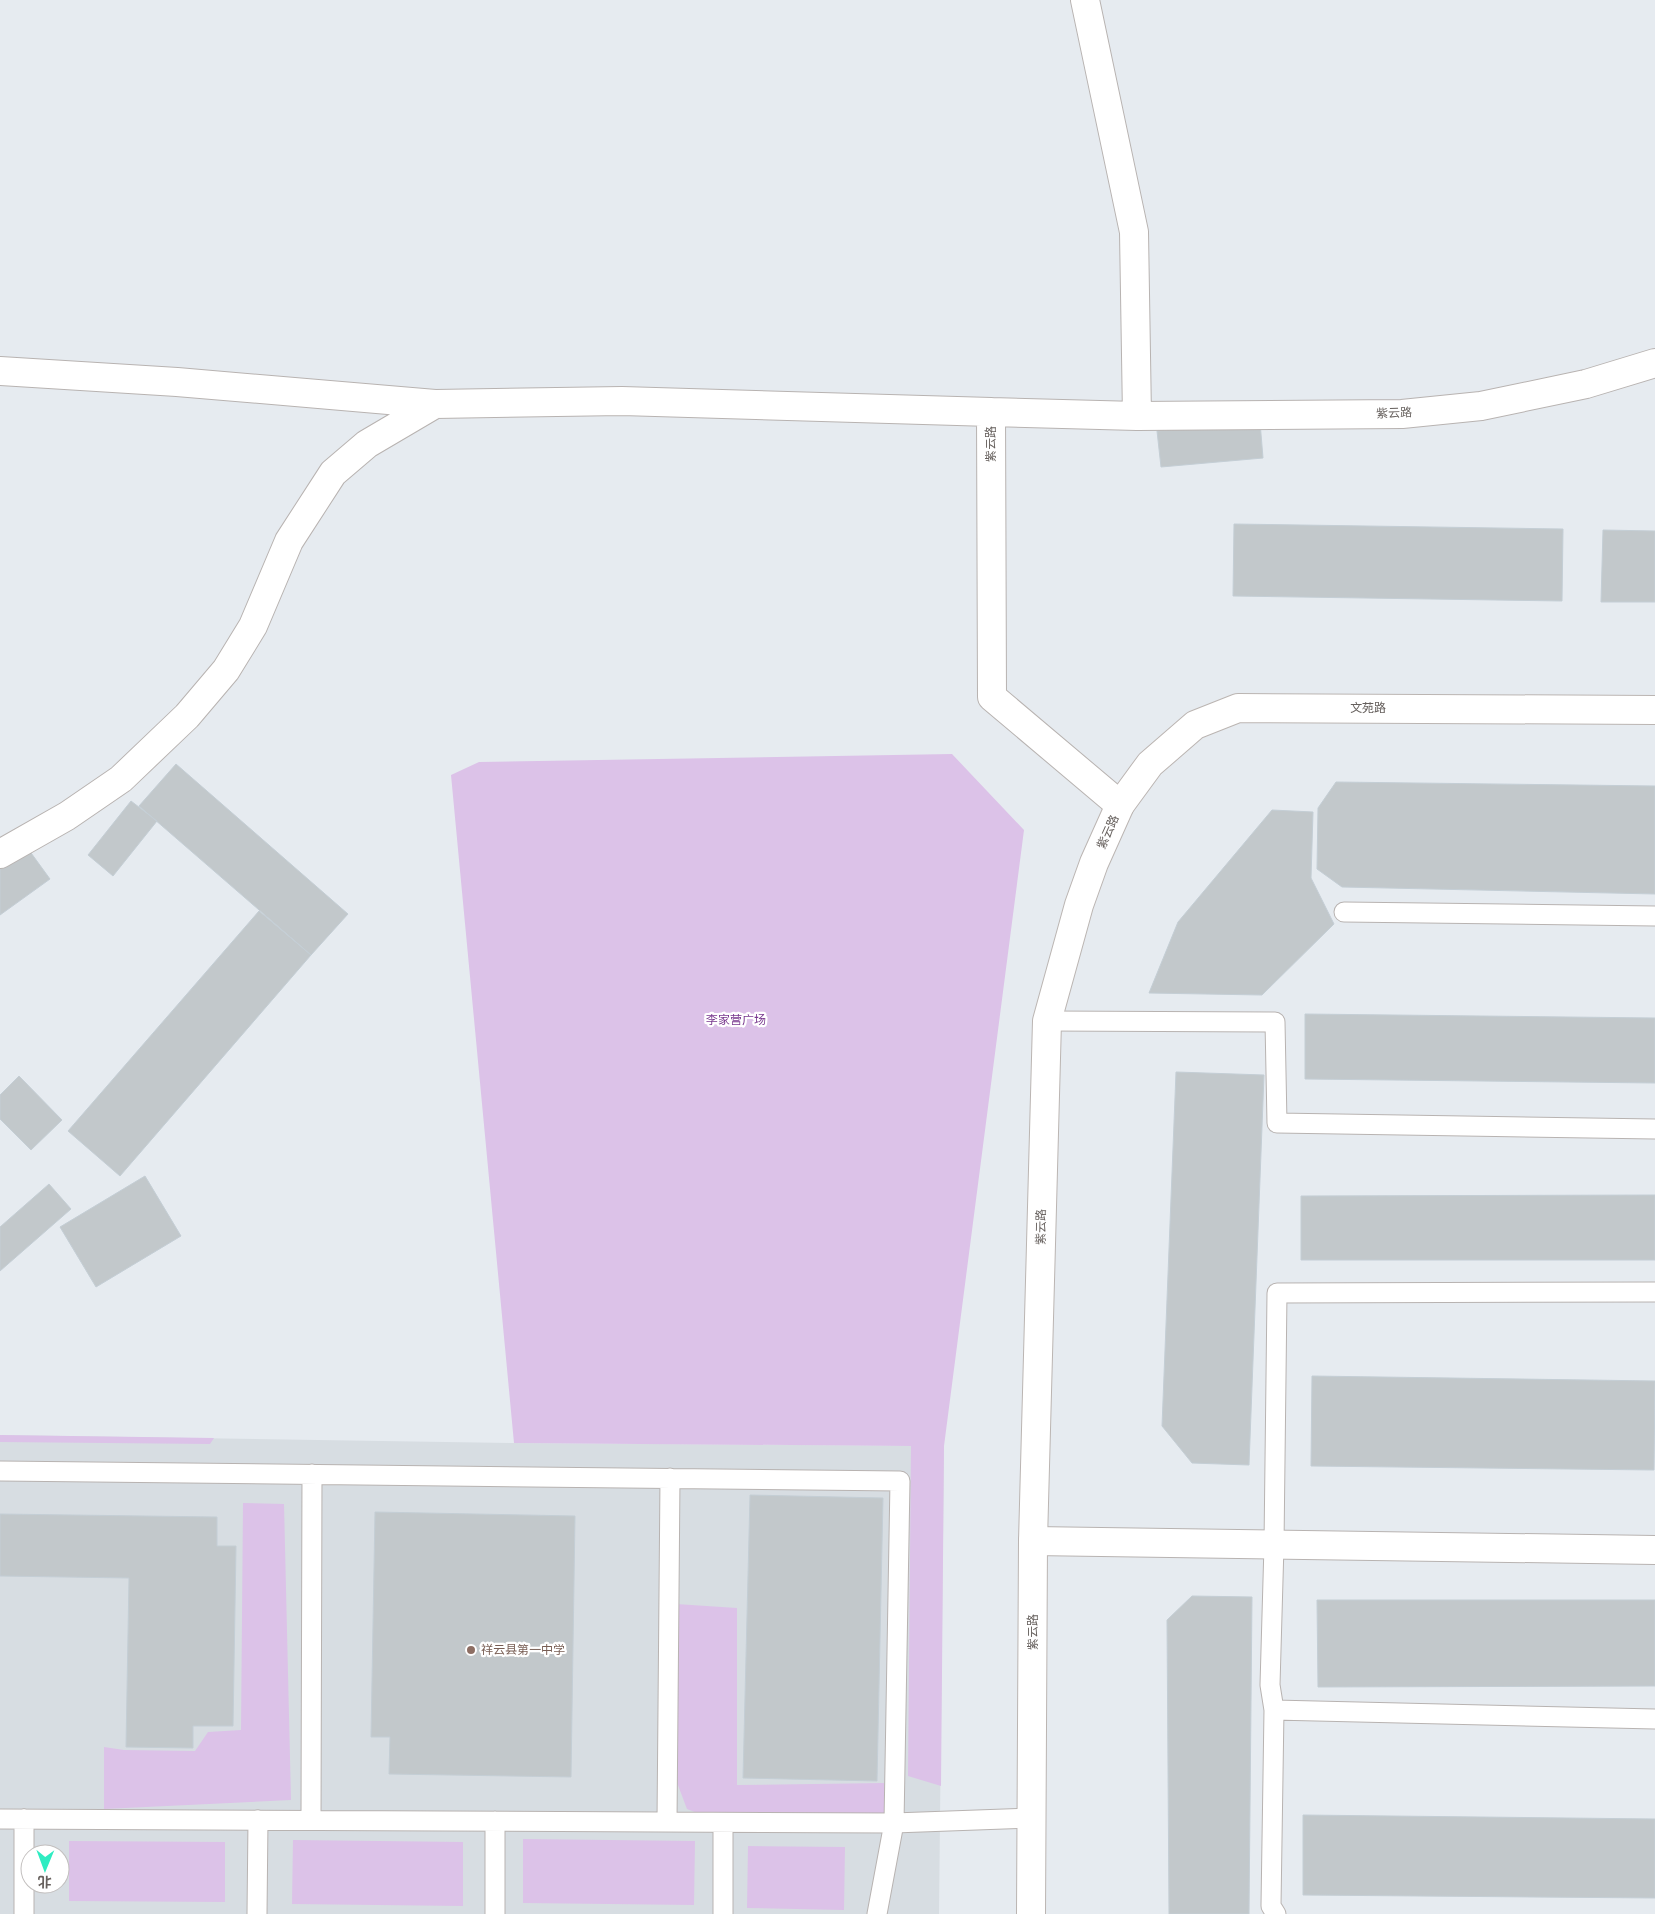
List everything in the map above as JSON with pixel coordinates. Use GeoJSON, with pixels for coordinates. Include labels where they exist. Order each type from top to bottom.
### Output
{"type":"FeatureCollection","features":[{"type":"Feature","properties":{"kind":"street"},"geometry":{"type":"LineString","coordinates":[[1085,0],[1134,232],[1136,416]]}},
{"type":"Feature","properties":{"kind":"street","name":"紫云路"},"geometry":{"type":"LineString","coordinates":[[1030,1914],[1033,1541],[1047,1021],[1079,905],[1094,863],[1120,805],[992,697],[991,412],[1136,416],[1402,414],[1481,406],[1586,384],[1655,363]]}},
{"type":"Feature","properties":{"kind":"street"},"geometry":{"type":"LineString","coordinates":[[0,371],[177,382],[435,404],[622,401],[991,412]]}},
{"type":"Feature","properties":{"kind":"street"},"geometry":{"type":"LineString","coordinates":[[0,854],[67,816],[121,779],[187,716],[226,670],[253,626],[289,542],[333,473],[367,444],[435,404]]}},
{"type":"Feature","properties":{"kind":"street","name":"文苑路"},"geometry":{"type":"LineString","coordinates":[[1120,805],[1150,764],[1196,725],[1238,708],[1655,710]]}},
{"type":"Feature","properties":{"kind":"street"},"geometry":{"type":"LineString","coordinates":[[1033,1541],[1655,1550]]}},
{"type":"Feature","properties":{"kind":"lane"},"geometry":{"type":"LineString","coordinates":[[1344,912],[1655,916]]}},
{"type":"Feature","properties":{"kind":"lane"},"geometry":{"type":"LineString","coordinates":[[1047,1021],[1275,1022],[1277,1122],[1655,1129]]}},
{"type":"Feature","properties":{"kind":"lane"},"geometry":{"type":"LineString","coordinates":[[1276,1914],[1271,1906],[1274,1710],[1270,1685],[1277,1293],[1655,1292]]}},
{"type":"Feature","properties":{"kind":"lane"},"geometry":{"type":"LineString","coordinates":[[0,1471],[900,1481],[894,1823],[877,1914]]}},
{"type":"Feature","properties":{"kind":"lane"},"geometry":{"type":"LineString","coordinates":[[311,1820],[312,1474]]}},
{"type":"Feature","properties":{"kind":"lane"},"geometry":{"type":"LineString","coordinates":[[667,1822],[670,1478]]}},
{"type":"Feature","properties":{"kind":"lane"},"geometry":{"type":"LineString","coordinates":[[1274,1710],[1655,1719]]}},
{"type":"Feature","properties":{"kind":"lane"},"geometry":{"type":"LineString","coordinates":[[0,1819],[894,1823],[1031,1818]]}},
{"type":"Feature","properties":{"kind":"lane"},"geometry":{"type":"LineString","coordinates":[[24,1819],[24,1914]]}},
{"type":"Feature","properties":{"kind":"lane"},"geometry":{"type":"LineString","coordinates":[[257,1914],[258,1820]]}},
{"type":"Feature","properties":{"kind":"lane"},"geometry":{"type":"LineString","coordinates":[[495,1914],[496,1821]]}},
{"type":"Feature","properties":{"kind":"lane"},"geometry":{"type":"LineString","coordinates":[[723,1823],[723,1914]]}},
{"type":"Feature","properties":{"kind":"shaded area","name":"祥云县第一中学"},"geometry":{"type":"Polygon","coordinates":[[[0,1435],[514,1443],[944,1446],[939,1914],[0,1914],[0,1435]]]}},
{"type":"Feature","properties":{"kind":"green space","name":"李家营广场"},"geometry":{"type":"Polygon","coordinates":[[[952,754],[1024,830],[944,1446],[941,1786],[908,1776],[911,1446],[514,1443],[451,775],[479,762],[952,754]]]}},
{"type":"Feature","properties":{"kind":"green space"},"geometry":{"type":"Polygon","coordinates":[[[0,1435],[214,1438],[210,1444],[0,1442],[0,1435]]]}},
{"type":"Feature","properties":{"kind":"green space"},"geometry":{"type":"Polygon","coordinates":[[[243,1503],[284,1504],[291,1800],[104,1809],[104,1747],[124,1750],[195,1751],[208,1732],[241,1730],[243,1503]]]}},
{"type":"Feature","properties":{"kind":"green space"},"geometry":{"type":"Polygon","coordinates":[[[676,1604],[737,1608],[737,1785],[884,1783],[885,1816],[705,1816],[687,1809],[673,1772],[676,1604]]]}},
{"type":"Feature","properties":{"kind":"green space"},"geometry":{"type":"Polygon","coordinates":[[[523,1839],[695,1841],[694,1905],[523,1903],[523,1839]]]}},
{"type":"Feature","properties":{"kind":"green space"},"geometry":{"type":"Polygon","coordinates":[[[293,1840],[463,1842],[463,1906],[292,1904],[293,1840]]]}},
{"type":"Feature","properties":{"kind":"green space"},"geometry":{"type":"Polygon","coordinates":[[[69,1841],[225,1842],[225,1902],[69,1901],[69,1841]]]}},
{"type":"Feature","properties":{"kind":"green space"},"geometry":{"type":"Polygon","coordinates":[[[748,1846],[845,1847],[844,1910],[747,1908],[748,1846]]]}},
{"type":"Feature","properties":{"kind":"building"},"geometry":{"type":"Polygon","coordinates":[[[1260,422],[1263,458],[1161,467],[1157,431],[1260,422]]]}},
{"type":"Feature","properties":{"kind":"building"},"geometry":{"type":"Polygon","coordinates":[[[1234,524],[1563,529],[1562,601],[1233,596],[1234,524]]]}},
{"type":"Feature","properties":{"kind":"building"},"geometry":{"type":"Polygon","coordinates":[[[1603,530],[1655,531],[1655,602],[1601,602],[1603,530]]]}},
{"type":"Feature","properties":{"kind":"building"},"geometry":{"type":"Polygon","coordinates":[[[176,764],[348,914],[311,955],[139,806],[176,764]]]}},
{"type":"Feature","properties":{"kind":"building"},"geometry":{"type":"Polygon","coordinates":[[[1336,782],[1655,786],[1655,894],[1342,887],[1317,869],[1318,808],[1336,782]]]}},
{"type":"Feature","properties":{"kind":"building"},"geometry":{"type":"Polygon","coordinates":[[[131,801],[157,821],[113,876],[88,855],[131,801]]]}},
{"type":"Feature","properties":{"kind":"building"},"geometry":{"type":"Polygon","coordinates":[[[1272,810],[1313,812],[1311,878],[1334,924],[1262,995],[1149,993],[1178,922],[1272,810]]]}},
{"type":"Feature","properties":{"kind":"building"},"geometry":{"type":"Polygon","coordinates":[[[26,846],[50,879],[0,915],[0,865],[26,846]]]}},
{"type":"Feature","properties":{"kind":"building"},"geometry":{"type":"Polygon","coordinates":[[[259,911],[311,955],[120,1176],[68,1131],[259,911]]]}},
{"type":"Feature","properties":{"kind":"building"},"geometry":{"type":"Polygon","coordinates":[[[1305,1014],[1655,1018],[1655,1083],[1305,1079],[1305,1014]]]}},
{"type":"Feature","properties":{"kind":"building"},"geometry":{"type":"Polygon","coordinates":[[[1176,1072],[1264,1075],[1249,1465],[1192,1463],[1162,1426],[1176,1072]]]}},
{"type":"Feature","properties":{"kind":"building"},"geometry":{"type":"Polygon","coordinates":[[[19,1076],[62,1120],[31,1150],[0,1119],[0,1095],[19,1076]]]}},
{"type":"Feature","properties":{"kind":"building"},"geometry":{"type":"Polygon","coordinates":[[[145,1176],[181,1236],[96,1287],[60,1227],[145,1176]]]}},
{"type":"Feature","properties":{"kind":"building"},"geometry":{"type":"Polygon","coordinates":[[[49,1184],[71,1209],[0,1271],[0,1227],[49,1184]]]}},
{"type":"Feature","properties":{"kind":"building"},"geometry":{"type":"Polygon","coordinates":[[[1655,1195],[1655,1260],[1301,1260],[1301,1196],[1655,1195]]]}},
{"type":"Feature","properties":{"kind":"building"},"geometry":{"type":"Polygon","coordinates":[[[1312,1376],[1655,1381],[1654,1470],[1311,1466],[1312,1376]]]}},
{"type":"Feature","properties":{"kind":"building"},"geometry":{"type":"Polygon","coordinates":[[[750,1495],[883,1498],[877,1781],[743,1778],[750,1495]]]}},
{"type":"Feature","properties":{"kind":"building"},"geometry":{"type":"Polygon","coordinates":[[[375,1512],[575,1516],[571,1777],[389,1774],[390,1737],[371,1737],[375,1512]]]}},
{"type":"Feature","properties":{"kind":"building"},"geometry":{"type":"Polygon","coordinates":[[[0,1514],[217,1517],[217,1546],[236,1546],[233,1726],[193,1726],[193,1748],[126,1747],[129,1578],[0,1576],[0,1514]]]}},
{"type":"Feature","properties":{"kind":"building"},"geometry":{"type":"Polygon","coordinates":[[[1192,1596],[1252,1597],[1249,1914],[1169,1914],[1167,1620],[1192,1596]]]}},
{"type":"Feature","properties":{"kind":"building"},"geometry":{"type":"Polygon","coordinates":[[[1317,1600],[1655,1600],[1655,1686],[1318,1687],[1317,1600]]]}},
{"type":"Feature","properties":{"kind":"building"},"geometry":{"type":"Polygon","coordinates":[[[1303,1815],[1655,1819],[1655,1898],[1303,1895],[1303,1815]]]}},
{"type":"Feature","properties":{"kind":"place","name":"祥云县第一中学"},"geometry":{"type":"Point","coordinates":[471,1650]}}]}
